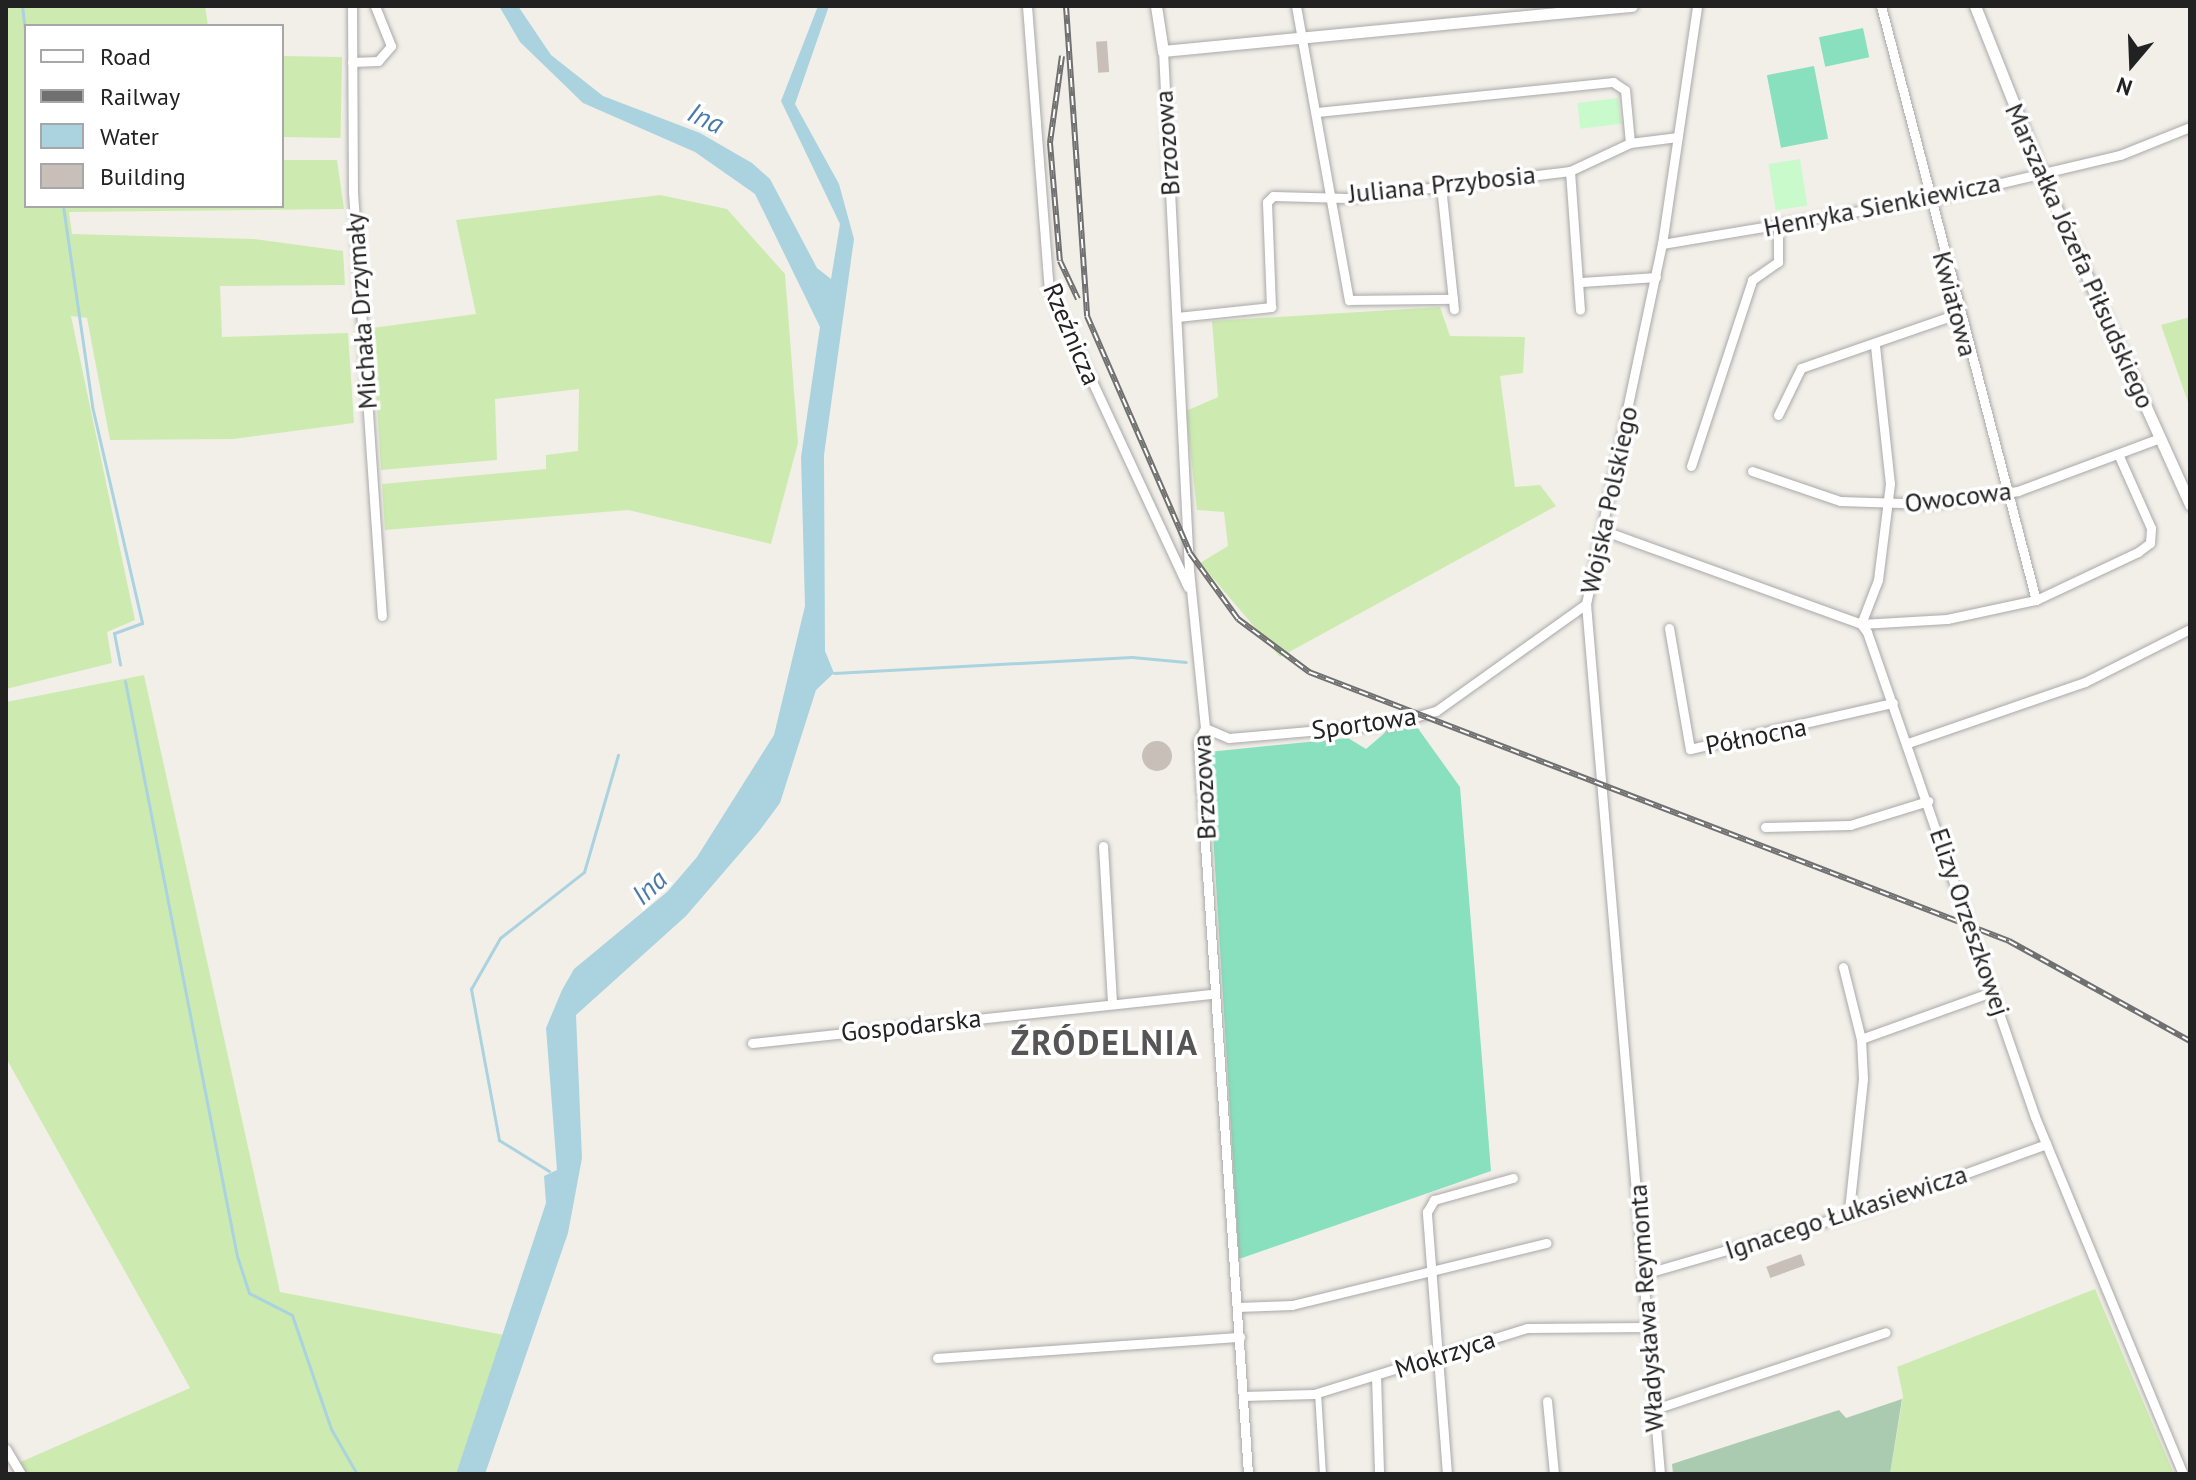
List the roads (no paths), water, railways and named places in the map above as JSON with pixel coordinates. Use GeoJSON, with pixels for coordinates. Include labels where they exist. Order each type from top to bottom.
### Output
{"type":"FeatureCollection","features":[{"type":"Feature","properties":{"kind":"street","name":"Michała Drzymały"},"geometry":{"type":"LineString","coordinates":[[352,6],[353,192],[382,616]]}},
{"type":"Feature","properties":{"kind":"street"},"geometry":{"type":"LineString","coordinates":[[352,62],[378,61],[391,46],[375,6]]}},
{"type":"Feature","properties":{"kind":"street","name":"Rzeźnicza"},"geometry":{"type":"LineString","coordinates":[[1027,6],[1049,289],[1191,594]]}},
{"type":"Feature","properties":{"kind":"street","name":"Brzozowa"},"geometry":{"type":"LineString","coordinates":[[1156,6],[1163,51],[1191,594],[1205,728],[1198,742],[1213,994],[1248,1474]]}},
{"type":"Feature","properties":{"kind":"street"},"geometry":{"type":"LineString","coordinates":[[1296,6],[1334,193],[1349,300],[1453,304],[1441,186]]}},
{"type":"Feature","properties":{"kind":"street"},"geometry":{"type":"LineString","coordinates":[[1163,51],[1632,6]]}},
{"type":"Feature","properties":{"kind":"street","name":"Wojska Polskiego"},"geometry":{"type":"LineString","coordinates":[[1633,1142],[1586,604],[1656,277],[1697,6]]}},
{"type":"Feature","properties":{"kind":"street","name":"Kwiatowa"},"geometry":{"type":"LineString","coordinates":[[1881,6],[1957,314],[2036,600]]}},
{"type":"Feature","properties":{"kind":"street","name":"Marszałka Józefa Piłsudskiego"},"geometry":{"type":"LineString","coordinates":[[1975,6],[2041,173],[2190,505]]}},
{"type":"Feature","properties":{"kind":"street"},"geometry":{"type":"LineString","coordinates":[[1317,112],[1613,82],[1625,90],[1630,143]]}},
{"type":"Feature","properties":{"kind":"street","name":"Henryka Sienkiewicza"},"geometry":{"type":"LineString","coordinates":[[1662,244],[1929,200],[2120,155],[2190,127]]}},
{"type":"Feature","properties":{"kind":"street","name":"Juliana Przybosia"},"geometry":{"type":"LineString","coordinates":[[1177,317],[1266,313],[1267,202],[1334,193],[1347,198],[1570,171],[1630,143],[1678,137]]}},
{"type":"Feature","properties":{"kind":"street"},"geometry":{"type":"LineString","coordinates":[[1570,171],[1582,282],[1580,310]]}},
{"type":"Feature","properties":{"kind":"street"},"geometry":{"type":"LineString","coordinates":[[1691,466],[1752,280],[1778,262],[1778,226]]}},
{"type":"Feature","properties":{"kind":"street"},"geometry":{"type":"LineString","coordinates":[[1582,282],[1656,277]]}},
{"type":"Feature","properties":{"kind":"street"},"geometry":{"type":"LineString","coordinates":[[1778,415],[1801,368],[1875,345],[1957,314]]}},
{"type":"Feature","properties":{"kind":"street"},"geometry":{"type":"LineString","coordinates":[[1861,624],[1878,580],[1889,506],[1875,345]]}},
{"type":"Feature","properties":{"kind":"street","name":"Owocowa"},"geometry":{"type":"LineString","coordinates":[[1752,471],[1804,492],[1889,506],[2007,493],[2160,438]]}},
{"type":"Feature","properties":{"kind":"street"},"geometry":{"type":"LineString","coordinates":[[1602,530],[1861,624],[1947,619],[2036,600],[2150,543],[2151,528],[2118,454]]}},
{"type":"Feature","properties":{"kind":"street","name":"Sportowa"},"geometry":{"type":"LineString","coordinates":[[1205,728],[1244,737],[1378,726],[1436,711],[1586,604]]}},
{"type":"Feature","properties":{"kind":"street","name":"Elizy Orzeszkowej"},"geometry":{"type":"LineString","coordinates":[[1861,624],[1908,743],[2046,1144],[2183,1474]]}},
{"type":"Feature","properties":{"kind":"street","name":"Północna"},"geometry":{"type":"LineString","coordinates":[[1669,628],[1690,749],[1893,703]]}},
{"type":"Feature","properties":{"kind":"street"},"geometry":{"type":"LineString","coordinates":[[1908,743],[2085,682],[2190,629]]}},
{"type":"Feature","properties":{"kind":"street"},"geometry":{"type":"LineString","coordinates":[[1765,827],[1850,825],[1928,801]]}},
{"type":"Feature","properties":{"kind":"street"},"geometry":{"type":"LineString","coordinates":[[1103,846],[1112,1003]]}},
{"type":"Feature","properties":{"kind":"street"},"geometry":{"type":"LineString","coordinates":[[1843,967],[1861,1039],[1849,1211]]}},
{"type":"Feature","properties":{"kind":"street"},"geometry":{"type":"LineString","coordinates":[[1861,1039],[1994,991]]}},
{"type":"Feature","properties":{"kind":"street","name":"Gospodarska"},"geometry":{"type":"LineString","coordinates":[[752,1043],[1213,994]]}},
{"type":"Feature","properties":{"kind":"street","name":"Władysława Reymonta"},"geometry":{"type":"LineString","coordinates":[[1633,1142],[1660,1474]]}},
{"type":"Feature","properties":{"kind":"street","name":"Ignacego Łukasiewicza"},"geometry":{"type":"LineString","coordinates":[[1644,1274],[1849,1211],[2046,1144]]}},
{"type":"Feature","properties":{"kind":"street"},"geometry":{"type":"LineString","coordinates":[[1447,1474],[1444,1372],[1435,1354],[1426,1269],[1434,1200],[1513,1178]]}},
{"type":"Feature","properties":{"kind":"street"},"geometry":{"type":"LineString","coordinates":[[1237,1307],[1292,1305],[1426,1269],[1547,1243]]}},
{"type":"Feature","properties":{"kind":"street","name":"Mokrzyca"},"geometry":{"type":"LineString","coordinates":[[1243,1396],[1318,1393],[1435,1354],[1527,1328],[1648,1327]]}},
{"type":"Feature","properties":{"kind":"street"},"geometry":{"type":"LineString","coordinates":[[1655,1409],[1886,1332]]}},
{"type":"Feature","properties":{"kind":"street"},"geometry":{"type":"LineString","coordinates":[[937,1358],[1240,1337]]}},
{"type":"Feature","properties":{"kind":"street"},"geometry":{"type":"LineString","coordinates":[[1376,1376],[1379,1474]]}},
{"type":"Feature","properties":{"kind":"street"},"geometry":{"type":"LineString","coordinates":[[1318,1393],[1323,1474]]}},
{"type":"Feature","properties":{"kind":"street"},"geometry":{"type":"LineString","coordinates":[[1547,1401],[1554,1474]]}},
{"type":"Feature","properties":{"kind":"street"},"geometry":{"type":"LineString","coordinates":[[6,1449],[21,1474]]}},
{"type":"Feature","properties":{"kind":"water"},"geometry":{"type":"Polygon","coordinates":[[[499,6],[518,6],[551,55],[603,96],[700,133],[752,163],[770,179],[817,268],[831,279],[840,224],[781,101],[818,6],[829,6],[795,104],[839,184],[854,239],[824,455],[825,651],[834,673],[816,690],[780,803],[760,830],[686,916],[576,1015],[582,1158],[568,1233],[485,1474],[456,1474],[546,1203],[544,1176],[557,1170],[546,1028],[562,990],[574,969],[667,892],[697,857],[774,735],[805,606],[801,457],[820,327],[755,194],[695,152],[583,103],[520,42],[499,6]]]}},
{"type":"Feature","properties":{"kind":"waterway"},"geometry":{"type":"LineString","coordinates":[[22,6],[24,24]]}},
{"type":"Feature","properties":{"kind":"waterway"},"geometry":{"type":"LineString","coordinates":[[63,208],[92,406],[142,623],[114,633],[120,664]]}},
{"type":"Feature","properties":{"kind":"waterway"},"geometry":{"type":"LineString","coordinates":[[834,673],[1132,657],[1186,662]]}},
{"type":"Feature","properties":{"kind":"waterway"},"geometry":{"type":"LineString","coordinates":[[125,681],[237,1256],[249,1293],[292,1315],[331,1429],[357,1474]]}},
{"type":"Feature","properties":{"kind":"waterway"},"geometry":{"type":"LineString","coordinates":[[549,1171],[499,1140],[471,989],[500,938],[584,872],[618,755]]}},
{"type":"Feature","properties":{"kind":"railway"},"geometry":{"type":"LineString","coordinates":[[1066,6],[1087,316],[1190,553],[1238,619],[1309,672],[2009,941],[2190,1041]]}},
{"type":"Feature","properties":{"kind":"railway"},"geometry":{"type":"LineString","coordinates":[[1062,56],[1050,143],[1060,261],[1078,299]]}},
{"type":"Feature","properties":{"kind":"district","name":"ŹRÓDELNIA"},"geometry":{"type":"Point","coordinates":[1105,1043]}},
{"type":"Feature","properties":{"kind":"water label","name":"Ina"},"geometry":{"type":"Point","coordinates":[706,118]}},
{"type":"Feature","properties":{"kind":"water label","name":"Ina"},"geometry":{"type":"Point","coordinates":[649,887]}}]}
